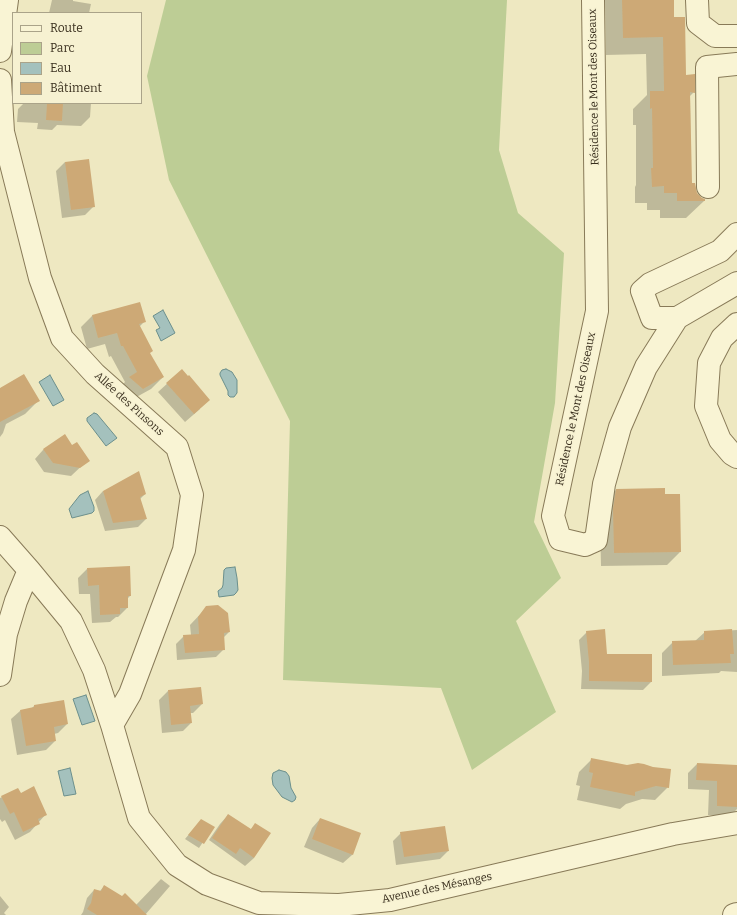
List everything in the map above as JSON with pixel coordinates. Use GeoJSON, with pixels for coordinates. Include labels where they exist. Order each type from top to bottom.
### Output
{"type":"FeatureCollection","features":[{"type":"Feature","properties":{"kind":"street"},"geometry":{"type":"LineString","coordinates":[[0,51],[7,0]]}},
{"type":"Feature","properties":{"kind":"street","name":"Résidence le Mont des Oiseaux"},"geometry":{"type":"LineString","coordinates":[[592,0],[597,311],[553,516],[560,539],[585,545],[596,540],[604,484],[620,427],[646,367],[677,318],[737,282]]}},
{"type":"Feature","properties":{"kind":"street"},"geometry":{"type":"LineString","coordinates":[[697,0],[698,23],[716,36],[737,36]]}},
{"type":"Feature","properties":{"kind":"street"},"geometry":{"type":"LineString","coordinates":[[708,187],[707,67],[737,64]]}},
{"type":"Feature","properties":{"kind":"street","name":"Allée des Pinsons"},"geometry":{"type":"LineString","coordinates":[[0,80],[3,132],[40,278],[62,338],[95,374],[177,447],[192,495],[184,550],[130,694],[112,725]]}},
{"type":"Feature","properties":{"kind":"street"},"geometry":{"type":"LineString","coordinates":[[677,318],[652,318],[642,291],[650,284],[720,251],[737,234]]}},
{"type":"Feature","properties":{"kind":"street"},"geometry":{"type":"LineString","coordinates":[[737,324],[722,338],[709,363],[706,406],[720,440],[732,454],[737,457]]}},
{"type":"Feature","properties":{"kind":"street","name":"Avenue des Mésanges"},"geometry":{"type":"LineString","coordinates":[[0,537],[71,621],[94,670],[112,725],[139,818],[177,865],[207,884],[259,903],[339,905],[390,900],[673,834],[737,823]]}},
{"type":"Feature","properties":{"kind":"street"},"geometry":{"type":"LineString","coordinates":[[0,675],[6,634],[16,601],[29,570]]}},
{"type":"Feature","properties":{"kind":"green space"},"geometry":{"type":"Polygon","coordinates":[[[166,0],[507,0],[499,150],[518,213],[564,253],[555,403],[534,522],[561,578],[516,621],[556,712],[472,770],[441,688],[283,680],[290,421],[169,180],[147,76],[166,0]]]}},
{"type":"Feature","properties":{"kind":"water"},"geometry":{"type":"Polygon","coordinates":[[[163,310],[175,333],[161,341],[156,330],[160,328],[153,316],[163,310]]]}},
{"type":"Feature","properties":{"kind":"water"},"geometry":{"type":"Polygon","coordinates":[[[226,369],[232,372],[237,380],[237,393],[234,397],[230,397],[228,395],[228,391],[220,375],[222,370],[226,369]]]}},
{"type":"Feature","properties":{"kind":"water"},"geometry":{"type":"Polygon","coordinates":[[[50,375],[64,400],[53,406],[39,382],[50,375]]]}},
{"type":"Feature","properties":{"kind":"water"},"geometry":{"type":"Polygon","coordinates":[[[94,413],[97,414],[117,438],[106,446],[87,421],[87,418],[94,413]]]}},
{"type":"Feature","properties":{"kind":"water"},"geometry":{"type":"Polygon","coordinates":[[[88,491],[94,511],[92,513],[72,518],[69,509],[80,495],[88,491]]]}},
{"type":"Feature","properties":{"kind":"water"},"geometry":{"type":"Polygon","coordinates":[[[235,567],[238,590],[234,595],[219,597],[218,591],[223,585],[224,570],[226,568],[235,567]]]}},
{"type":"Feature","properties":{"kind":"water"},"geometry":{"type":"Polygon","coordinates":[[[86,695],[95,721],[82,725],[73,699],[86,695]]]}},
{"type":"Feature","properties":{"kind":"water"},"geometry":{"type":"Polygon","coordinates":[[[70,768],[76,794],[64,796],[58,771],[70,768]]]}},
{"type":"Feature","properties":{"kind":"water"},"geometry":{"type":"Polygon","coordinates":[[[279,770],[286,772],[289,776],[291,788],[296,797],[292,802],[282,797],[273,785],[273,773],[279,770]]]}},
{"type":"Feature","properties":{"kind":"building"},"geometry":{"type":"Polygon","coordinates":[[[622,0],[674,0],[674,17],[685,17],[686,75],[695,74],[695,93],[690,92],[692,183],[695,183],[697,193],[705,199],[705,201],[677,201],[677,193],[664,193],[664,186],[652,187],[652,108],[650,109],[650,91],[664,91],[663,37],[623,38],[622,0]]]}},
{"type":"Feature","properties":{"kind":"building"},"geometry":{"type":"Polygon","coordinates":[[[47,104],[63,104],[62,121],[46,120],[47,104]]]}},
{"type":"Feature","properties":{"kind":"building"},"geometry":{"type":"Polygon","coordinates":[[[89,159],[95,207],[71,210],[65,162],[89,159]]]}},
{"type":"Feature","properties":{"kind":"building"},"geometry":{"type":"Polygon","coordinates":[[[140,302],[146,322],[139,324],[153,351],[150,353],[164,377],[143,389],[129,377],[137,372],[123,346],[121,346],[117,333],[98,338],[92,315],[140,302]]]}},
{"type":"Feature","properties":{"kind":"building"},"geometry":{"type":"Polygon","coordinates":[[[182,369],[210,400],[194,414],[166,383],[182,369]]]}},
{"type":"Feature","properties":{"kind":"building"},"geometry":{"type":"Polygon","coordinates":[[[24,374],[40,401],[0,422],[0,388],[24,374]]]}},
{"type":"Feature","properties":{"kind":"building"},"geometry":{"type":"Polygon","coordinates":[[[65,434],[72,445],[77,442],[90,461],[80,468],[53,463],[43,449],[65,434]]]}},
{"type":"Feature","properties":{"kind":"building"},"geometry":{"type":"Polygon","coordinates":[[[139,471],[146,494],[140,497],[147,519],[113,523],[103,491],[139,471]]]}},
{"type":"Feature","properties":{"kind":"building"},"geometry":{"type":"Polygon","coordinates":[[[665,488],[665,494],[680,494],[681,552],[614,553],[613,509],[616,489],[665,488]]]}},
{"type":"Feature","properties":{"kind":"building"},"geometry":{"type":"Polygon","coordinates":[[[130,566],[131,596],[128,596],[128,608],[120,608],[120,614],[100,615],[99,585],[88,586],[87,568],[130,566]]]}},
{"type":"Feature","properties":{"kind":"building"},"geometry":{"type":"Polygon","coordinates":[[[218,605],[228,613],[230,632],[224,633],[225,650],[185,653],[183,635],[199,634],[198,617],[206,606],[218,605]]]}},
{"type":"Feature","properties":{"kind":"building"},"geometry":{"type":"Polygon","coordinates":[[[605,629],[607,654],[652,654],[652,682],[589,681],[586,631],[605,629]]]}},
{"type":"Feature","properties":{"kind":"building"},"geometry":{"type":"Polygon","coordinates":[[[732,629],[734,654],[730,654],[731,663],[673,665],[672,641],[704,640],[704,631],[732,629]]]}},
{"type":"Feature","properties":{"kind":"building"},"geometry":{"type":"Polygon","coordinates":[[[201,687],[203,704],[190,706],[192,723],[171,725],[168,690],[201,687]]]}},
{"type":"Feature","properties":{"kind":"building"},"geometry":{"type":"Polygon","coordinates":[[[64,700],[68,724],[54,727],[56,741],[26,746],[20,710],[34,707],[34,705],[64,700]]]}},
{"type":"Feature","properties":{"kind":"building"},"geometry":{"type":"Polygon","coordinates":[[[591,758],[627,765],[638,763],[653,767],[671,769],[669,788],[656,786],[635,792],[635,796],[590,787],[593,773],[589,772],[591,758]]]}},
{"type":"Feature","properties":{"kind":"building"},"geometry":{"type":"Polygon","coordinates":[[[697,763],[737,765],[737,807],[717,806],[717,781],[696,780],[697,763]]]}},
{"type":"Feature","properties":{"kind":"building"},"geometry":{"type":"Polygon","coordinates":[[[34,786],[47,815],[38,819],[40,824],[23,832],[14,812],[10,814],[1,796],[18,788],[21,793],[34,786]]]}},
{"type":"Feature","properties":{"kind":"building"},"geometry":{"type":"Polygon","coordinates":[[[228,814],[251,829],[255,823],[271,833],[254,858],[240,848],[236,854],[212,838],[228,814]]]}},
{"type":"Feature","properties":{"kind":"building"},"geometry":{"type":"Polygon","coordinates":[[[320,818],[361,833],[353,855],[312,839],[320,818]]]}},
{"type":"Feature","properties":{"kind":"building"},"geometry":{"type":"Polygon","coordinates":[[[201,819],[215,827],[204,844],[188,835],[201,819]]]}},
{"type":"Feature","properties":{"kind":"building"},"geometry":{"type":"Polygon","coordinates":[[[445,826],[449,851],[404,857],[400,832],[445,826]]]}},
{"type":"Feature","properties":{"kind":"building"},"geometry":{"type":"Polygon","coordinates":[[[104,885],[122,896],[125,893],[147,915],[97,915],[87,909],[91,903],[94,889],[101,891],[104,885]]]}}]}
